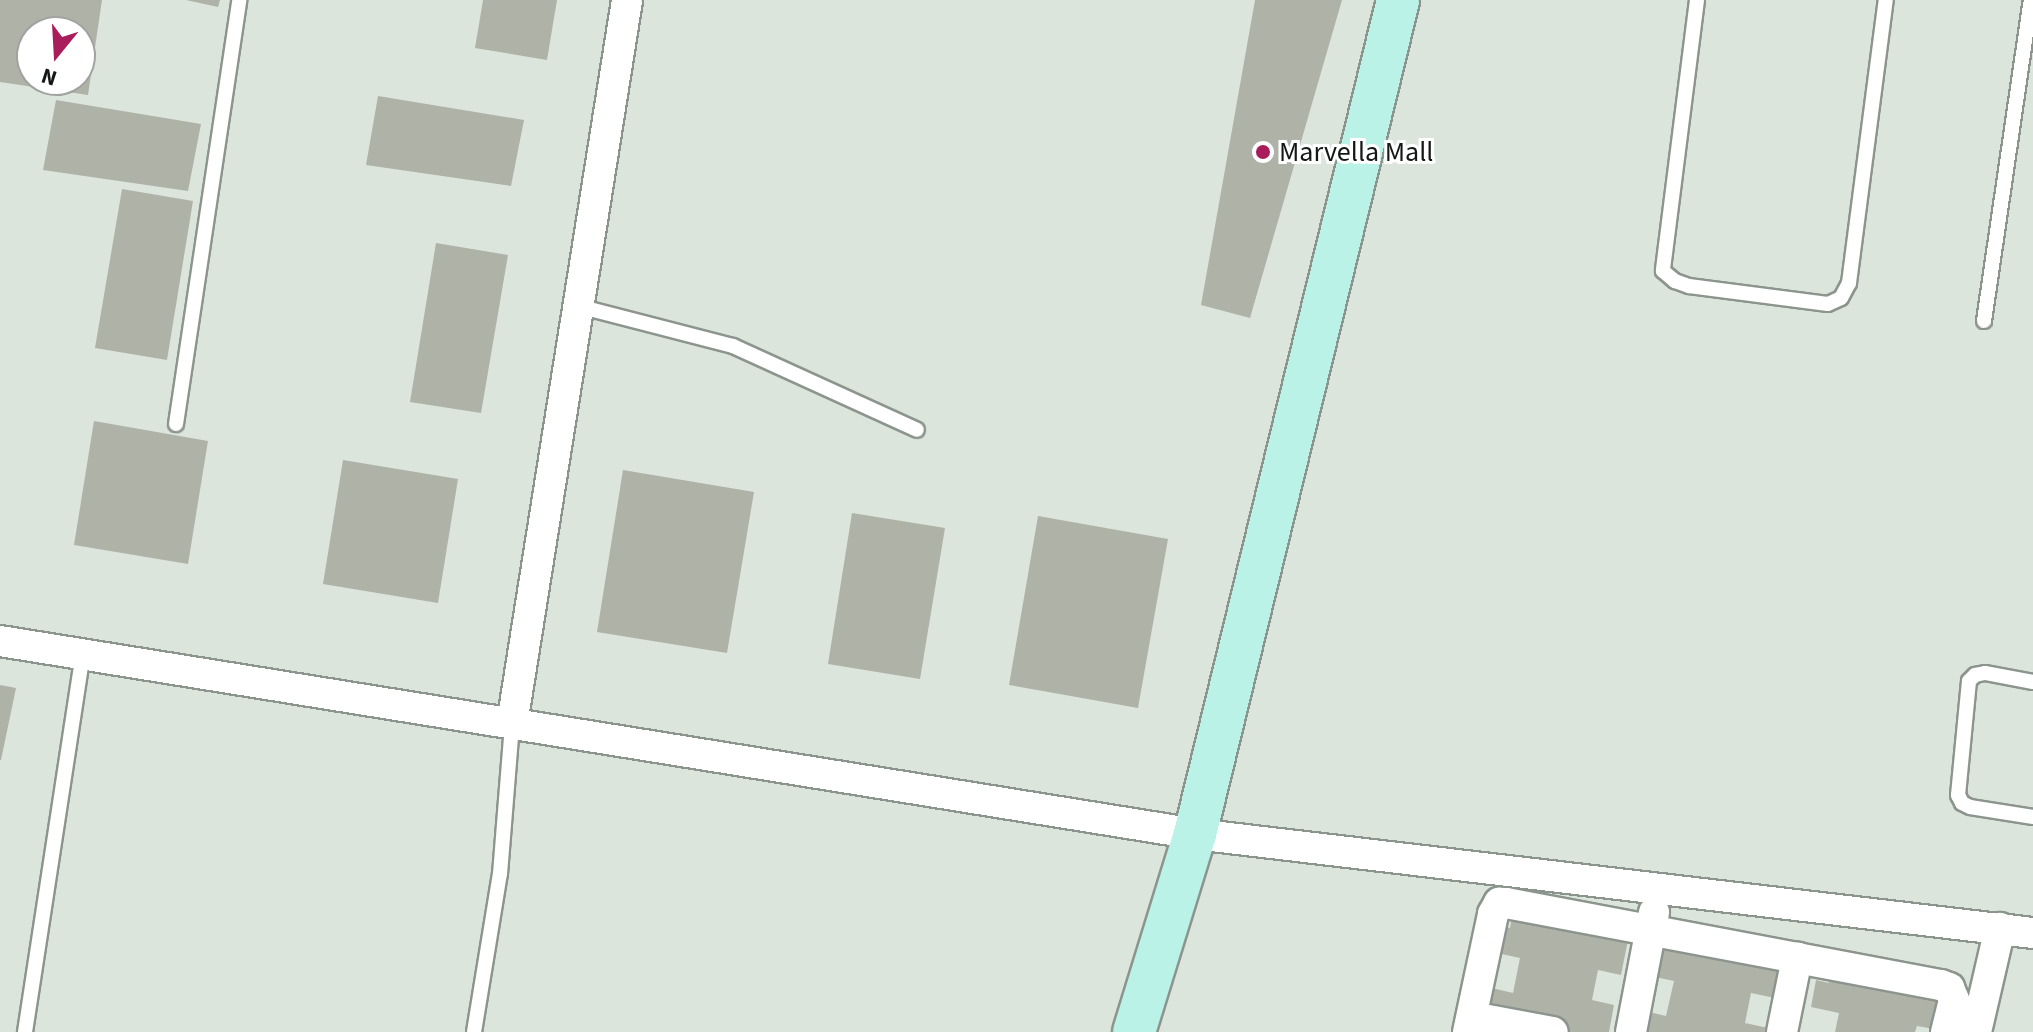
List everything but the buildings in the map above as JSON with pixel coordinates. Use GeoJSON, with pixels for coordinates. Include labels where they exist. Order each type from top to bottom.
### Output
{"type":"FeatureCollection","features":[{"type":"Feature","properties":{"kind":"street"},"geometry":{"type":"LineString","coordinates":[[512,724],[627,0]]}},
{"type":"Feature","properties":{"kind":"street"},"geometry":{"type":"LineString","coordinates":[[1134,1032],[1195,834],[1398,0]]}},
{"type":"Feature","properties":{"kind":"street"},"geometry":{"type":"LineString","coordinates":[[0,641],[1195,834],[2033,933]]}},
{"type":"Feature","properties":{"kind":"street"},"geometry":{"type":"LineString","coordinates":[[1631,1032],[1659,888]]}},
{"type":"Feature","properties":{"kind":"street"},"geometry":{"type":"LineString","coordinates":[[1553,1032],[1470,1024],[1493,914],[1499,903],[1949,988],[1954,1000],[1946,1032]]}},
{"type":"Feature","properties":{"kind":"street"},"geometry":{"type":"LineString","coordinates":[[1976,1032],[2000,928]]}},
{"type":"Feature","properties":{"kind":"street"},"geometry":{"type":"LineString","coordinates":[[1782,1032],[1797,958]]}},
{"type":"Feature","properties":{"kind":"lane"},"geometry":{"type":"LineString","coordinates":[[176,424],[239,0]]}},
{"type":"Feature","properties":{"kind":"lane"},"geometry":{"type":"LineString","coordinates":[[1697,0],[1663,271],[1675,281],[1689,286],[1828,304],[1841,298],[1849,283],[1886,0]]}},
{"type":"Feature","properties":{"kind":"lane"},"geometry":{"type":"LineString","coordinates":[[1984,321],[2031,0]]}},
{"type":"Feature","properties":{"kind":"lane"},"geometry":{"type":"LineString","coordinates":[[578,306],[733,346],[917,430]]}},
{"type":"Feature","properties":{"kind":"lane"},"geometry":{"type":"LineString","coordinates":[[25,1032],[83,655]]}},
{"type":"Feature","properties":{"kind":"lane"},"geometry":{"type":"LineString","coordinates":[[2033,682],[1985,673],[1975,675],[1969,681],[1958,795],[1962,803],[1970,807],[2033,817]]}},
{"type":"Feature","properties":{"kind":"lane"},"geometry":{"type":"LineString","coordinates":[[474,1032],[500,874],[512,724]]}},
{"type":"Feature","properties":{"kind":"place","name":"Marvella Mall"},"geometry":{"type":"Point","coordinates":[1263,152]}}]}
